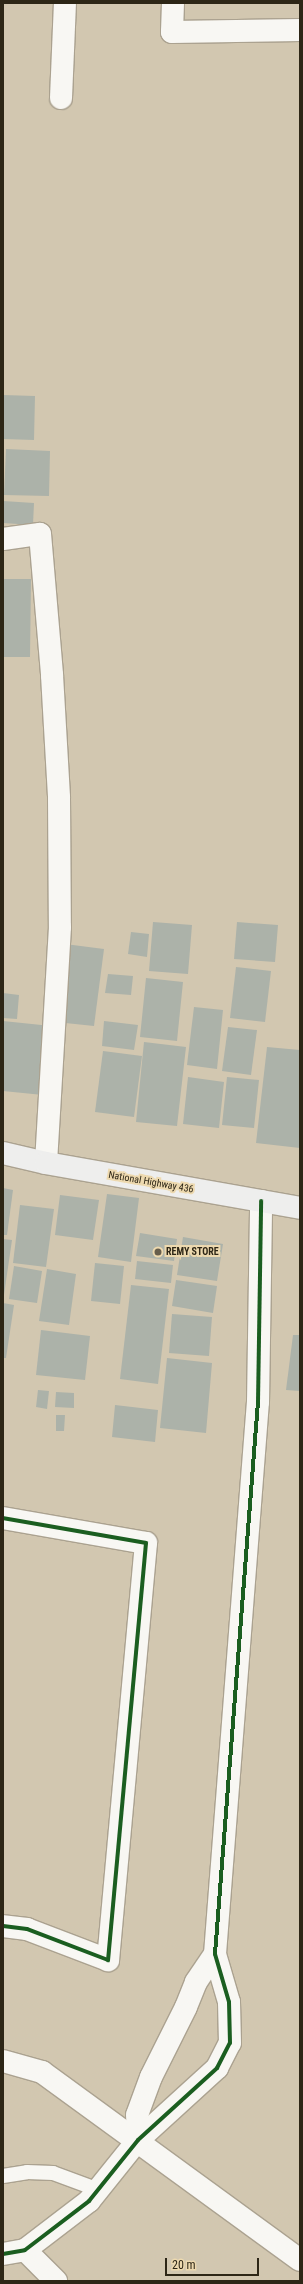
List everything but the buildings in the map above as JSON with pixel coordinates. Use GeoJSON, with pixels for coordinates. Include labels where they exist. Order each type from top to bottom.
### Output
{"type":"FeatureCollection","features":[{"type":"Feature","properties":{"kind":"main road","name":"National Highway 436"},"geometry":{"type":"LineString","coordinates":[[3,1153],[46,1163],[300,1208]]}},
{"type":"Feature","properties":{"kind":"street"},"geometry":{"type":"LineString","coordinates":[[61,98],[65,3]]}},
{"type":"Feature","properties":{"kind":"street"},"geometry":{"type":"LineString","coordinates":[[173,3],[172,32],[300,30]]}},
{"type":"Feature","properties":{"kind":"street"},"geometry":{"type":"LineString","coordinates":[[3,540],[40,534],[52,675],[59,798],[60,926],[46,1163]]}},
{"type":"Feature","properties":{"kind":"street"},"geometry":{"type":"LineString","coordinates":[[3,2254],[25,2250],[89,2201],[138,2140],[217,2068],[230,2043],[230,2002],[215,1954],[258,1402],[261,1201]]}},
{"type":"Feature","properties":{"kind":"street"},"geometry":{"type":"LineString","coordinates":[[3,1518],[146,1543],[108,1960],[27,1929],[3,1926]]}},
{"type":"Feature","properties":{"kind":"street"},"geometry":{"type":"LineString","coordinates":[[138,2140],[137,2115],[151,2077],[186,2007],[196,1982],[215,1954]]}},
{"type":"Feature","properties":{"kind":"street"},"geometry":{"type":"LineString","coordinates":[[3,2061],[42,2072],[138,2140],[300,2260]]}},
{"type":"Feature","properties":{"kind":"street"},"geometry":{"type":"LineString","coordinates":[[25,2250],[56,2281]]}},
{"type":"Feature","properties":{"kind":"lane"},"geometry":{"type":"LineString","coordinates":[[3,2176],[27,2172],[54,2173],[99,2190]]}},
{"type":"Feature","properties":{"kind":"cycle path"},"geometry":{"type":"LineString","coordinates":[[3,2254],[25,2250],[89,2201],[138,2140],[217,2068],[230,2043],[229,2002],[215,1954],[258,1402],[261,1201]]}},
{"type":"Feature","properties":{"kind":"cycle path"},"geometry":{"type":"LineString","coordinates":[[3,1518],[146,1543],[108,1960],[27,1929],[3,1926]]}},
{"type":"Feature","properties":{"kind":"place","name":"REMY STORE"},"geometry":{"type":"Point","coordinates":[158,1252]}}]}
